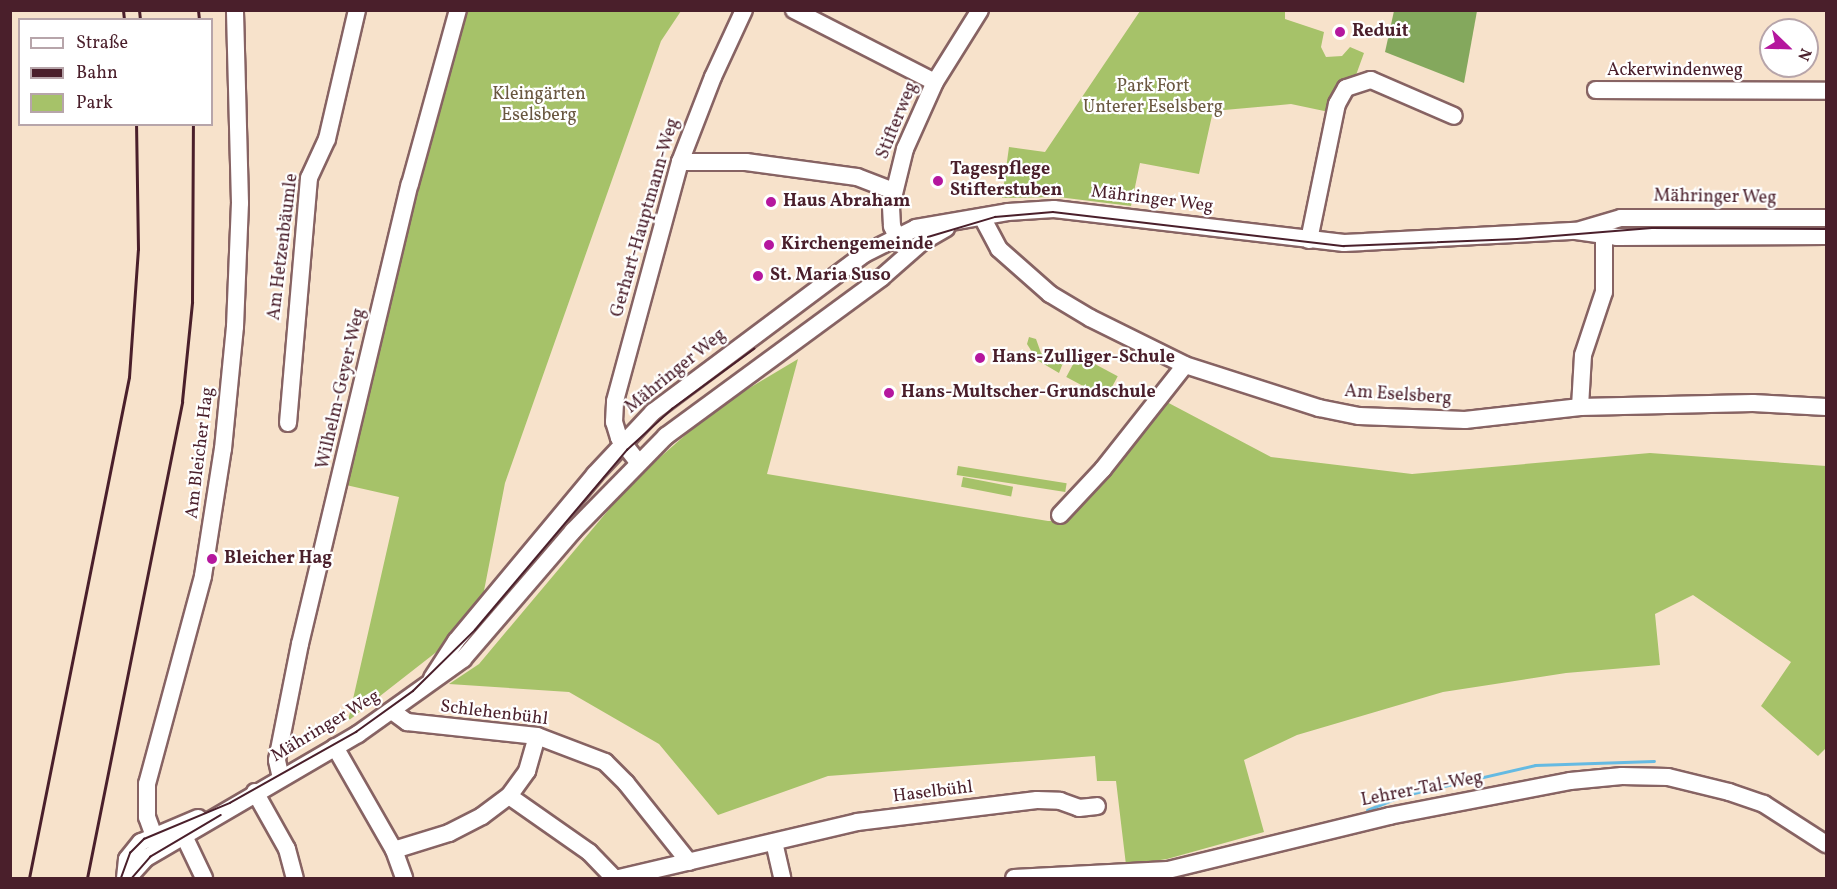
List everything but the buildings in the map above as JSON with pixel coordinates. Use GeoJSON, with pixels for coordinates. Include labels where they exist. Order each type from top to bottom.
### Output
{"type":"FeatureCollection","features":[{"type":"Feature","properties":{"kind":"street","name":"Am Bleicher Hag"},"geometry":{"type":"LineString","coordinates":[[156,843],[146,812],[147,784],[203,576],[230,384],[239,244],[235,10]]}},
{"type":"Feature","properties":{"kind":"street","name":"Am Hetzenbäumle"},"geometry":{"type":"LineString","coordinates":[[288,423],[309,178],[327,139],[357,10]]}},
{"type":"Feature","properties":{"kind":"street","name":"Wilhelm-Geyer-Weg"},"geometry":{"type":"LineString","coordinates":[[281,778],[277,760],[300,644],[410,184],[458,10]]}},
{"type":"Feature","properties":{"kind":"street","name":"Gerhart-Hauptmann-Weg"},"geometry":{"type":"LineString","coordinates":[[621,443],[614,422],[615,401],[680,162],[712,76],[744,10]]}},
{"type":"Feature","properties":{"kind":"street"},"geometry":{"type":"LineString","coordinates":[[794,10],[936,82]]}},
{"type":"Feature","properties":{"kind":"street","name":"Stifterweg"},"geometry":{"type":"LineString","coordinates":[[906,256],[891,220],[893,191],[910,137],[936,82],[980,10]]}},
{"type":"Feature","properties":{"kind":"street"},"geometry":{"type":"LineString","coordinates":[[1309,240],[1342,92],[1356,83],[1371,80],[1454,116]]}},
{"type":"Feature","properties":{"kind":"street","name":"Ackerwindenweg"},"geometry":{"type":"LineString","coordinates":[[1596,90],[1827,91]]}},
{"type":"Feature","properties":{"kind":"street"},"geometry":{"type":"LineString","coordinates":[[680,162],[746,162],[857,177],[893,191]]}},
{"type":"Feature","properties":{"kind":"street","name":"Mähringer Weg"},"geometry":{"type":"LineString","coordinates":[[432,678],[456,641],[621,443],[694,379],[864,254],[896,236],[922,227],[955,224],[982,217],[1036,210],[1082,211],[1309,240],[1381,243],[1576,231],[1676,216],[1827,218]]}},
{"type":"Feature","properties":{"kind":"street","name":"Am Eselsberg"},"geometry":{"type":"LineString","coordinates":[[982,217],[999,249],[1050,294],[1090,318],[1185,365],[1274,396],[1359,416],[1465,420],[1580,407],[1753,403],[1827,407]]}},
{"type":"Feature","properties":{"kind":"street","name":"Mähringer Weg"},"geometry":{"type":"LineString","coordinates":[[156,843],[184,836],[236,803],[335,747],[392,711],[432,678],[478,645],[573,531],[638,462],[695,412],[922,242],[955,224]]}},
{"type":"Feature","properties":{"kind":"street","name":"Mähringer Weg"},"geometry":{"type":"LineString","coordinates":[[1604,228],[1827,236]]}},
{"type":"Feature","properties":{"kind":"street"},"geometry":{"type":"LineString","coordinates":[[1580,407],[1583,355],[1604,292],[1604,228]]}},
{"type":"Feature","properties":{"kind":"street"},"geometry":{"type":"LineString","coordinates":[[1060,514],[1103,469],[1185,365]]}},
{"type":"Feature","properties":{"kind":"street"},"geometry":{"type":"LineString","coordinates":[[621,443],[638,462]]}},
{"type":"Feature","properties":{"kind":"street","name":"Schlehenbühl"},"geometry":{"type":"LineString","coordinates":[[392,711],[407,722],[537,736],[605,762],[627,783],[689,862]]}},
{"type":"Feature","properties":{"kind":"street"},"geometry":{"type":"LineString","coordinates":[[394,850],[449,833],[482,816],[509,796],[527,771],[537,736]]}},
{"type":"Feature","properties":{"kind":"street"},"geometry":{"type":"LineString","coordinates":[[335,747],[394,850],[404,879]]}},
{"type":"Feature","properties":{"kind":"street","name":"Lehrer-Tal-Weg"},"geometry":{"type":"LineString","coordinates":[[1014,879],[1168,870],[1379,818],[1570,781],[1622,776],[1668,777],[1729,792],[1764,804],[1827,844]]}},
{"type":"Feature","properties":{"kind":"street"},"geometry":{"type":"LineString","coordinates":[[255,792],[287,849],[295,879]]}},
{"type":"Feature","properties":{"kind":"street"},"geometry":{"type":"LineString","coordinates":[[509,796],[589,852],[614,879]]}},
{"type":"Feature","properties":{"kind":"street","name":"Haselbühl"},"geometry":{"type":"LineString","coordinates":[[619,879],[857,822],[1036,800],[1060,801],[1078,808],[1097,806]]}},
{"type":"Feature","properties":{"kind":"street","name":"Mähringer Weg"},"geometry":{"type":"LineString","coordinates":[[156,843],[236,803]]}},
{"type":"Feature","properties":{"kind":"street"},"geometry":{"type":"LineString","coordinates":[[184,836],[204,879]]}},
{"type":"Feature","properties":{"kind":"street"},"geometry":{"type":"LineString","coordinates":[[774,842],[782,879]]}},
{"type":"Feature","properties":{"kind":"street"},"geometry":{"type":"LineString","coordinates":[[126,879],[131,852],[156,843]]}},
{"type":"Feature","properties":{"kind":"green space","name":"Kleingärten Eselsberg"},"geometry":{"type":"Polygon","coordinates":[[[467,11],[681,11],[661,41],[505,483],[483,596],[439,650],[348,721],[399,497],[346,485],[418,187],[467,11]]]}},
{"type":"Feature","properties":{"kind":"green space","name":"Park Fort Unterer Eselsberg"},"geometry":{"type":"Polygon","coordinates":[[[1140,11],[1285,11],[1285,19],[1324,32],[1321,47],[1326,57],[1342,56],[1350,47],[1364,53],[1356,75],[1339,85],[1329,112],[1291,104],[1213,111],[1199,174],[1140,163],[1131,206],[1058,197],[1002,198],[1009,147],[1045,152],[1140,11]]]}},
{"type":"Feature","properties":{"kind":"green space"},"geometry":{"type":"Polygon","coordinates":[[[1394,11],[1477,11],[1464,83],[1385,52],[1394,11]]]}},
{"type":"Feature","properties":{"kind":"green space"},"geometry":{"type":"Polygon","coordinates":[[[1029,337],[1036,339],[1041,353],[1063,363],[1059,373],[1037,360],[1027,344],[1029,337]]]}},
{"type":"Feature","properties":{"kind":"green space"},"geometry":{"type":"Polygon","coordinates":[[[1078,355],[1118,376],[1106,398],[1066,377],[1078,355]]]}},
{"type":"Feature","properties":{"kind":"green space"},"geometry":{"type":"Polygon","coordinates":[[[798,359],[767,474],[1048,521],[1062,521],[1163,400],[1271,457],[1412,474],[1650,453],[1826,466],[1826,748],[1818,756],[1761,706],[1791,662],[1693,595],[1655,614],[1660,665],[1566,673],[1443,692],[1297,735],[1244,760],[1264,832],[1167,859],[1126,865],[1116,781],[1097,781],[1095,756],[828,776],[718,815],[659,744],[569,692],[449,684],[479,664],[632,482],[716,408],[798,359]]]}},
{"type":"Feature","properties":{"kind":"green space"},"geometry":{"type":"Polygon","coordinates":[[[958,466],[1067,483],[1065,492],[957,475],[958,466]]]}},
{"type":"Feature","properties":{"kind":"green space"},"geometry":{"type":"Polygon","coordinates":[[[963,477],[1013,487],[1011,497],[961,487],[963,477]]]}},
{"type":"Feature","properties":{"kind":"waterway"},"geometry":{"type":"LineString","coordinates":[[1367,810],[1401,796],[1535,765],[1654,761]]}},
{"type":"Feature","properties":{"kind":"tram line"},"geometry":{"type":"LineString","coordinates":[[928,237],[995,217],[1053,212],[1344,246],[1517,239],[1652,228],[1826,229]]}},
{"type":"Feature","properties":{"kind":"tram line"},"geometry":{"type":"LineString","coordinates":[[121,878],[130,853],[144,839],[230,803],[356,732],[413,691],[475,630],[627,450],[672,409],[754,349]]}},
{"type":"Feature","properties":{"kind":"tram line"},"geometry":{"type":"LineString","coordinates":[[132,878],[150,857],[221,815]]}},
{"type":"Feature","properties":{"kind":"railway"},"geometry":{"type":"LineString","coordinates":[[123,10],[124,18]]}},
{"type":"Feature","properties":{"kind":"railway"},"geometry":{"type":"LineString","coordinates":[[139,10],[140,18]]}},
{"type":"Feature","properties":{"kind":"railway"},"geometry":{"type":"LineString","coordinates":[[198,10],[199,18]]}},
{"type":"Feature","properties":{"kind":"railway"},"geometry":{"type":"LineString","coordinates":[[29,878],[129,377],[138,249],[136,126]]}},
{"type":"Feature","properties":{"kind":"railway"},"geometry":{"type":"LineString","coordinates":[[87,878],[182,401],[192,302],[193,126]]}},
{"type":"Feature","properties":{"kind":"place","name":"Reduit"},"geometry":{"type":"Point","coordinates":[1340,32]}},
{"type":"Feature","properties":{"kind":"place","name":"Tagespflege Stifterstuben"},"geometry":{"type":"Point","coordinates":[938,181]}},
{"type":"Feature","properties":{"kind":"place","name":"Haus Abraham"},"geometry":{"type":"Point","coordinates":[771,202]}},
{"type":"Feature","properties":{"kind":"place","name":"Kirchengemeinde"},"geometry":{"type":"Point","coordinates":[769,245]}},
{"type":"Feature","properties":{"kind":"place","name":"St. Maria Suso"},"geometry":{"type":"Point","coordinates":[758,276]}},
{"type":"Feature","properties":{"kind":"place","name":"Hans-Zulliger-Schule"},"geometry":{"type":"Point","coordinates":[980,358]}},
{"type":"Feature","properties":{"kind":"place","name":"Hans-Multscher-Grundschule"},"geometry":{"type":"Point","coordinates":[889,393]}},
{"type":"Feature","properties":{"kind":"place","name":"Bleicher Hag"},"geometry":{"type":"Point","coordinates":[212,559]}}]}
